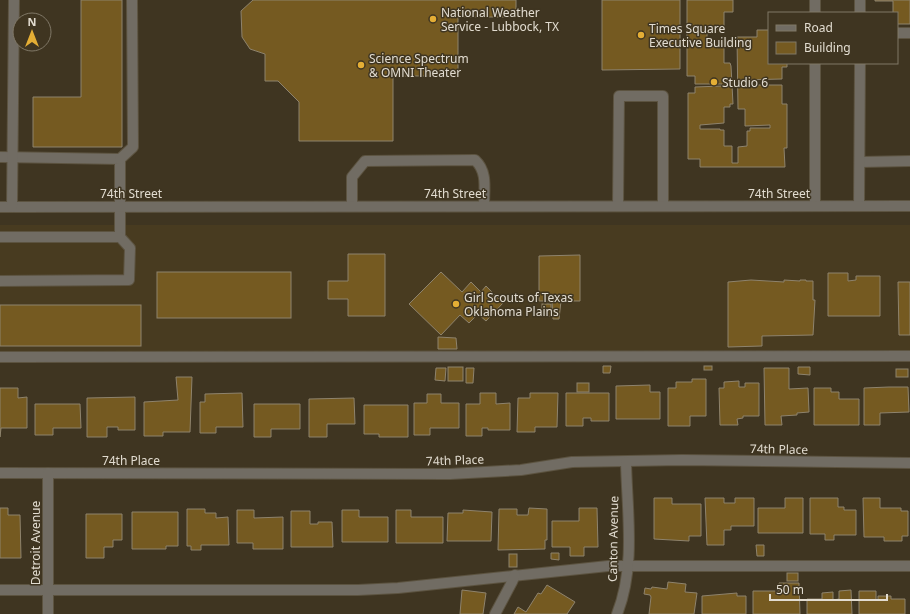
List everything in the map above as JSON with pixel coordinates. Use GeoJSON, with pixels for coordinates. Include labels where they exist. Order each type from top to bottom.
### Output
{"type":"FeatureCollection","features":[{"type":"Feature","properties":{"kind":"street"},"geometry":{"type":"LineString","coordinates":[[12,207],[14,0]]}},
{"type":"Feature","properties":{"kind":"street"},"geometry":{"type":"LineString","coordinates":[[0,157],[120,158],[133,147],[132,0]]}},
{"type":"Feature","properties":{"kind":"street"},"geometry":{"type":"LineString","coordinates":[[815,0],[815,12]]}},
{"type":"Feature","properties":{"kind":"street"},"geometry":{"type":"LineString","coordinates":[[860,0],[860,12]]}},
{"type":"Feature","properties":{"kind":"street"},"geometry":{"type":"LineString","coordinates":[[898,33],[910,33]]}},
{"type":"Feature","properties":{"kind":"street"},"geometry":{"type":"LineString","coordinates":[[815,64],[815,206]]}},
{"type":"Feature","properties":{"kind":"street"},"geometry":{"type":"LineString","coordinates":[[859,206],[860,64]]}},
{"type":"Feature","properties":{"kind":"street"},"geometry":{"type":"LineString","coordinates":[[618,206],[619,96],[663,96],[663,206]]}},
{"type":"Feature","properties":{"kind":"street"},"geometry":{"type":"LineString","coordinates":[[0,281],[129,280],[130,248],[120,237],[120,158]]}},
{"type":"Feature","properties":{"kind":"street"},"geometry":{"type":"LineString","coordinates":[[352,206],[352,177],[365,161],[467,160],[475,160],[482,166],[484,176],[484,206]]}},
{"type":"Feature","properties":{"kind":"street"},"geometry":{"type":"LineString","coordinates":[[860,162],[910,161]]}},
{"type":"Feature","properties":{"kind":"street","name":"74th Street"},"geometry":{"type":"LineString","coordinates":[[0,207],[910,206]]}},
{"type":"Feature","properties":{"kind":"street"},"geometry":{"type":"LineString","coordinates":[[0,237],[120,237]]}},
{"type":"Feature","properties":{"kind":"street"},"geometry":{"type":"LineString","coordinates":[[0,357],[910,356]]}},
{"type":"Feature","properties":{"kind":"street","name":"74th Place"},"geometry":{"type":"LineString","coordinates":[[0,473],[450,474],[521,470],[572,462],[682,460],[910,463]]}},
{"type":"Feature","properties":{"kind":"street","name":"Canton Avenue"},"geometry":{"type":"LineString","coordinates":[[617,614],[624,595],[628,567],[626,462]]}},
{"type":"Feature","properties":{"kind":"street","name":"Detroit Avenue"},"geometry":{"type":"LineString","coordinates":[[48,473],[48,614]]}},
{"type":"Feature","properties":{"kind":"street"},"geometry":{"type":"LineString","coordinates":[[0,590],[358,590],[398,588],[608,566],[910,566]]}},
{"type":"Feature","properties":{"kind":"street"},"geometry":{"type":"LineString","coordinates":[[495,614],[515,575]]}},
{"type":"Feature","properties":{"kind":"shaded area"},"geometry":{"type":"Polygon","coordinates":[[[0,225],[910,225],[910,350],[0,352],[0,225]]]}},
{"type":"Feature","properties":{"kind":"building"},"geometry":{"type":"Polygon","coordinates":[[[81,0],[122,0],[122,147],[33,147],[33,97],[81,97],[81,0]]]}},
{"type":"Feature","properties":{"kind":"building","name":"Science Spectrum & OMNI Theater"},"geometry":{"type":"Polygon","coordinates":[[[253,0],[516,0],[516,17],[458,17],[458,76],[393,76],[393,141],[299,141],[299,102],[278,81],[265,81],[265,54],[250,49],[242,37],[241,11],[253,0]]]}},
{"type":"Feature","properties":{"kind":"building","name":"Times Square Executive Building"},"geometry":{"type":"Polygon","coordinates":[[[602,0],[680,0],[680,69],[602,70],[602,0]]]}},
{"type":"Feature","properties":{"kind":"building","name":"Studio 6"},"geometry":{"type":"Polygon","coordinates":[[[687,0],[733,0],[733,12],[724,12],[724,29],[707,30],[707,44],[724,46],[724,63],[730,63],[731,66],[733,104],[730,104],[730,107],[724,107],[724,123],[700,125],[700,129],[724,130],[724,146],[732,146],[732,163],[738,163],[738,147],[747,146],[747,131],[750,131],[750,128],[770,128],[770,125],[745,126],[745,109],[738,109],[737,37],[757,37],[757,30],[768,30],[768,64],[787,64],[787,67],[782,67],[782,79],[739,80],[739,85],[782,85],[782,104],[787,104],[787,148],[784,148],[785,167],[700,167],[700,159],[688,159],[688,93],[695,93],[695,87],[722,86],[722,84],[695,84],[695,76],[687,76],[687,0]]]}},
{"type":"Feature","properties":{"kind":"building"},"geometry":{"type":"Polygon","coordinates":[[[910,0],[910,24],[898,24],[898,12],[893,12],[893,1],[875,1],[910,0]]]}},
{"type":"Feature","properties":{"kind":"building"},"geometry":{"type":"Polygon","coordinates":[[[348,254],[385,254],[385,316],[348,316],[348,299],[328,299],[328,281],[348,281],[348,254]]]}},
{"type":"Feature","properties":{"kind":"building"},"geometry":{"type":"Polygon","coordinates":[[[580,255],[580,301],[561,301],[559,319],[553,319],[552,301],[539,301],[539,256],[580,255]]]}},
{"type":"Feature","properties":{"kind":"building"},"geometry":{"type":"Polygon","coordinates":[[[157,272],[291,272],[291,318],[157,318],[157,272]]]}},
{"type":"Feature","properties":{"kind":"building","name":"Girl Scouts of Texas Oklahoma Plains"},"geometry":{"type":"Polygon","coordinates":[[[441,272],[462,292],[471,282],[481,292],[486,286],[503,303],[486,321],[478,314],[469,323],[460,315],[441,335],[409,304],[441,272]]]}},
{"type":"Feature","properties":{"kind":"building"},"geometry":{"type":"Polygon","coordinates":[[[828,273],[848,273],[848,281],[856,280],[856,276],[880,276],[880,316],[828,316],[828,273]]]}},
{"type":"Feature","properties":{"kind":"building"},"geometry":{"type":"Polygon","coordinates":[[[751,280],[784,282],[784,280],[813,281],[813,300],[815,300],[813,335],[762,336],[762,346],[728,347],[728,282],[751,280]]]}},
{"type":"Feature","properties":{"kind":"building"},"geometry":{"type":"Polygon","coordinates":[[[898,282],[910,282],[910,335],[899,335],[898,282]]]}},
{"type":"Feature","properties":{"kind":"building"},"geometry":{"type":"Polygon","coordinates":[[[542,304],[551,304],[551,316],[542,316],[542,304]]]}},
{"type":"Feature","properties":{"kind":"building"},"geometry":{"type":"Polygon","coordinates":[[[0,305],[141,305],[141,346],[0,346],[0,305]]]}},
{"type":"Feature","properties":{"kind":"building"},"geometry":{"type":"Polygon","coordinates":[[[438,337],[456,338],[457,349],[438,349],[438,337]]]}},
{"type":"Feature","properties":{"kind":"building"},"geometry":{"type":"Polygon","coordinates":[[[603,366],[611,366],[610,373],[603,373],[603,366]]]}},
{"type":"Feature","properties":{"kind":"building"},"geometry":{"type":"Polygon","coordinates":[[[704,366],[712,366],[712,370],[704,370],[704,366]]]}},
{"type":"Feature","properties":{"kind":"building"},"geometry":{"type":"Polygon","coordinates":[[[448,367],[463,367],[463,381],[448,381],[448,367]]]}},
{"type":"Feature","properties":{"kind":"building"},"geometry":{"type":"Polygon","coordinates":[[[798,367],[810,367],[810,375],[798,374],[798,367]]]}},
{"type":"Feature","properties":{"kind":"building"},"geometry":{"type":"Polygon","coordinates":[[[436,368],[446,368],[445,381],[435,380],[436,368]]]}},
{"type":"Feature","properties":{"kind":"building"},"geometry":{"type":"Polygon","coordinates":[[[466,368],[474,368],[473,383],[466,383],[466,368]]]}},
{"type":"Feature","properties":{"kind":"building"},"geometry":{"type":"Polygon","coordinates":[[[764,368],[789,368],[789,389],[808,388],[809,412],[797,413],[797,415],[781,416],[782,425],[765,425],[764,368]]]}},
{"type":"Feature","properties":{"kind":"building"},"geometry":{"type":"Polygon","coordinates":[[[896,369],[908,369],[908,377],[896,377],[896,369]]]}},
{"type":"Feature","properties":{"kind":"building"},"geometry":{"type":"Polygon","coordinates":[[[176,377],[192,377],[190,432],[163,432],[163,436],[144,436],[144,402],[178,400],[176,377]]]}},
{"type":"Feature","properties":{"kind":"building"},"geometry":{"type":"Polygon","coordinates":[[[692,379],[706,379],[706,416],[690,416],[690,426],[668,426],[668,388],[676,388],[676,382],[692,382],[692,379]]]}},
{"type":"Feature","properties":{"kind":"building"},"geometry":{"type":"Polygon","coordinates":[[[739,381],[739,387],[745,387],[745,383],[759,383],[759,416],[743,416],[743,418],[737,419],[738,425],[720,425],[719,388],[724,388],[724,382],[739,381]]]}},
{"type":"Feature","properties":{"kind":"building"},"geometry":{"type":"Polygon","coordinates":[[[577,383],[589,383],[589,392],[577,392],[577,383]]]}},
{"type":"Feature","properties":{"kind":"building"},"geometry":{"type":"Polygon","coordinates":[[[650,385],[650,392],[660,392],[660,419],[616,419],[616,386],[650,385]]]}},
{"type":"Feature","properties":{"kind":"building"},"geometry":{"type":"Polygon","coordinates":[[[908,387],[909,412],[880,413],[880,425],[864,425],[864,388],[908,387]]]}},
{"type":"Feature","properties":{"kind":"building"},"geometry":{"type":"Polygon","coordinates":[[[0,388],[18,388],[18,398],[27,397],[27,428],[1,428],[0,437],[0,388]]]}},
{"type":"Feature","properties":{"kind":"building"},"geometry":{"type":"Polygon","coordinates":[[[814,388],[831,388],[831,392],[839,392],[839,399],[859,399],[859,425],[814,425],[814,388]]]}},
{"type":"Feature","properties":{"kind":"building"},"geometry":{"type":"Polygon","coordinates":[[[242,393],[243,427],[216,427],[216,433],[200,433],[200,402],[205,402],[205,394],[242,393]]]}},
{"type":"Feature","properties":{"kind":"building"},"geometry":{"type":"Polygon","coordinates":[[[480,393],[496,393],[496,404],[510,403],[510,430],[488,430],[488,428],[482,428],[482,436],[466,436],[466,404],[480,404],[480,393]]]}},
{"type":"Feature","properties":{"kind":"building"},"geometry":{"type":"Polygon","coordinates":[[[530,393],[558,393],[557,427],[535,427],[535,432],[517,432],[518,398],[530,398],[530,393]]]}},
{"type":"Feature","properties":{"kind":"building"},"geometry":{"type":"Polygon","coordinates":[[[566,393],[609,393],[609,421],[591,421],[591,418],[583,418],[583,426],[566,426],[566,393]]]}},
{"type":"Feature","properties":{"kind":"building"},"geometry":{"type":"Polygon","coordinates":[[[427,394],[441,394],[441,403],[459,403],[459,428],[430,428],[430,435],[414,435],[414,403],[427,403],[427,394]]]}},
{"type":"Feature","properties":{"kind":"building"},"geometry":{"type":"Polygon","coordinates":[[[135,397],[135,430],[118,430],[118,427],[107,427],[107,437],[87,437],[87,398],[135,397]]]}},
{"type":"Feature","properties":{"kind":"building"},"geometry":{"type":"Polygon","coordinates":[[[354,398],[355,424],[327,424],[327,437],[309,437],[309,399],[354,398]]]}},
{"type":"Feature","properties":{"kind":"building"},"geometry":{"type":"Polygon","coordinates":[[[35,404],[80,404],[81,428],[53,428],[53,435],[35,435],[35,404]]]}},
{"type":"Feature","properties":{"kind":"building"},"geometry":{"type":"Polygon","coordinates":[[[254,404],[300,404],[300,429],[271,429],[271,437],[254,437],[254,404]]]}},
{"type":"Feature","properties":{"kind":"building"},"geometry":{"type":"Polygon","coordinates":[[[364,405],[408,405],[408,437],[379,437],[379,434],[364,434],[364,405]]]}},
{"type":"Feature","properties":{"kind":"building"},"geometry":{"type":"Polygon","coordinates":[[[654,498],[672,498],[672,504],[701,504],[701,536],[689,536],[689,541],[654,539],[654,498]]]}},
{"type":"Feature","properties":{"kind":"building"},"geometry":{"type":"Polygon","coordinates":[[[705,498],[724,498],[724,503],[735,503],[735,498],[754,498],[754,526],[731,526],[731,530],[724,530],[724,545],[707,545],[705,498]]]}},
{"type":"Feature","properties":{"kind":"building"},"geometry":{"type":"Polygon","coordinates":[[[785,498],[803,498],[803,533],[758,533],[758,508],[785,508],[785,498]]]}},
{"type":"Feature","properties":{"kind":"building"},"geometry":{"type":"Polygon","coordinates":[[[810,498],[838,498],[838,507],[844,507],[844,510],[856,510],[856,535],[834,535],[834,540],[825,540],[825,534],[810,534],[810,498]]]}},
{"type":"Feature","properties":{"kind":"building"},"geometry":{"type":"Polygon","coordinates":[[[863,498],[880,498],[880,508],[901,508],[901,511],[908,511],[908,536],[902,536],[902,541],[884,541],[884,537],[864,537],[863,498]]]}},
{"type":"Feature","properties":{"kind":"building"},"geometry":{"type":"Polygon","coordinates":[[[0,508],[8,508],[8,515],[20,515],[21,558],[0,558],[0,508]]]}},
{"type":"Feature","properties":{"kind":"building"},"geometry":{"type":"Polygon","coordinates":[[[529,508],[547,509],[547,540],[545,540],[545,549],[498,550],[499,509],[517,509],[517,515],[528,515],[529,508]]]}},
{"type":"Feature","properties":{"kind":"building"},"geometry":{"type":"Polygon","coordinates":[[[579,508],[597,508],[598,547],[584,547],[584,556],[570,556],[570,547],[552,547],[552,521],[579,521],[579,508]]]}},
{"type":"Feature","properties":{"kind":"building"},"geometry":{"type":"Polygon","coordinates":[[[187,509],[205,509],[205,513],[216,513],[216,518],[228,517],[229,545],[201,545],[201,550],[191,550],[191,546],[187,546],[187,509]]]}},
{"type":"Feature","properties":{"kind":"building"},"geometry":{"type":"Polygon","coordinates":[[[237,510],[254,510],[254,518],[283,517],[283,549],[253,549],[253,543],[237,543],[237,510]]]}},
{"type":"Feature","properties":{"kind":"building"},"geometry":{"type":"Polygon","coordinates":[[[342,510],[359,510],[359,517],[388,517],[388,542],[342,542],[342,510]]]}},
{"type":"Feature","properties":{"kind":"building"},"geometry":{"type":"Polygon","coordinates":[[[396,510],[411,510],[411,517],[443,517],[443,543],[396,543],[396,510]]]}},
{"type":"Feature","properties":{"kind":"building"},"geometry":{"type":"Polygon","coordinates":[[[463,510],[492,512],[491,541],[447,541],[448,513],[463,513],[463,510]]]}},
{"type":"Feature","properties":{"kind":"building"},"geometry":{"type":"Polygon","coordinates":[[[291,511],[310,511],[310,524],[318,524],[318,522],[332,522],[333,547],[291,547],[291,511]]]}},
{"type":"Feature","properties":{"kind":"building"},"geometry":{"type":"Polygon","coordinates":[[[132,512],[178,512],[178,546],[166,546],[166,549],[132,549],[132,512]]]}},
{"type":"Feature","properties":{"kind":"building"},"geometry":{"type":"Polygon","coordinates":[[[86,514],[122,514],[122,540],[113,540],[113,547],[104,547],[104,558],[86,558],[86,514]]]}},
{"type":"Feature","properties":{"kind":"building"},"geometry":{"type":"Polygon","coordinates":[[[756,545],[764,545],[764,556],[757,556],[756,545]]]}},
{"type":"Feature","properties":{"kind":"building"},"geometry":{"type":"Polygon","coordinates":[[[551,553],[559,553],[559,560],[551,559],[551,553]]]}},
{"type":"Feature","properties":{"kind":"building"},"geometry":{"type":"Polygon","coordinates":[[[509,554],[517,554],[517,567],[509,567],[509,554]]]}},
{"type":"Feature","properties":{"kind":"building"},"geometry":{"type":"Polygon","coordinates":[[[787,573],[798,573],[798,581],[787,581],[787,573]]]}},
{"type":"Feature","properties":{"kind":"building"},"geometry":{"type":"Polygon","coordinates":[[[668,582],[686,584],[685,592],[697,593],[694,614],[649,614],[651,597],[650,595],[644,594],[645,588],[651,589],[652,587],[667,589],[668,582]]]}},
{"type":"Feature","properties":{"kind":"building"},"geometry":{"type":"Polygon","coordinates":[[[779,583],[799,583],[800,614],[753,614],[753,591],[779,591],[779,583]]]}},
{"type":"Feature","properties":{"kind":"building"},"geometry":{"type":"Polygon","coordinates":[[[547,585],[575,602],[567,614],[514,614],[518,607],[526,612],[538,593],[541,594],[547,585]]]}},
{"type":"Feature","properties":{"kind":"building"},"geometry":{"type":"Polygon","coordinates":[[[462,590],[486,593],[483,614],[460,614],[462,590]]]}},
{"type":"Feature","properties":{"kind":"building"},"geometry":{"type":"Polygon","coordinates":[[[851,590],[852,614],[807,614],[807,599],[822,599],[822,593],[833,592],[833,600],[839,599],[839,591],[851,590]]]}},
{"type":"Feature","properties":{"kind":"building"},"geometry":{"type":"Polygon","coordinates":[[[859,591],[876,591],[876,600],[878,600],[878,596],[891,596],[891,599],[905,599],[905,614],[859,614],[859,591]]]}},
{"type":"Feature","properties":{"kind":"building"},"geometry":{"type":"Polygon","coordinates":[[[737,593],[737,596],[746,596],[746,614],[702,614],[702,596],[737,593]]]}},
{"type":"Feature","properties":{"kind":"place","name":"National Weather Service - Lubbock, TX"},"geometry":{"type":"Point","coordinates":[433,19]}},
{"type":"Feature","properties":{"kind":"place","name":"Times Square Executive Building"},"geometry":{"type":"Point","coordinates":[641,35]}},
{"type":"Feature","properties":{"kind":"place","name":"Science Spectrum & OMNI Theater"},"geometry":{"type":"Point","coordinates":[361,65]}},
{"type":"Feature","properties":{"kind":"place","name":"Studio 6"},"geometry":{"type":"Point","coordinates":[714,82]}},
{"type":"Feature","properties":{"kind":"place","name":"Girl Scouts of Texas Oklahoma Plains"},"geometry":{"type":"Point","coordinates":[456,304]}}]}
